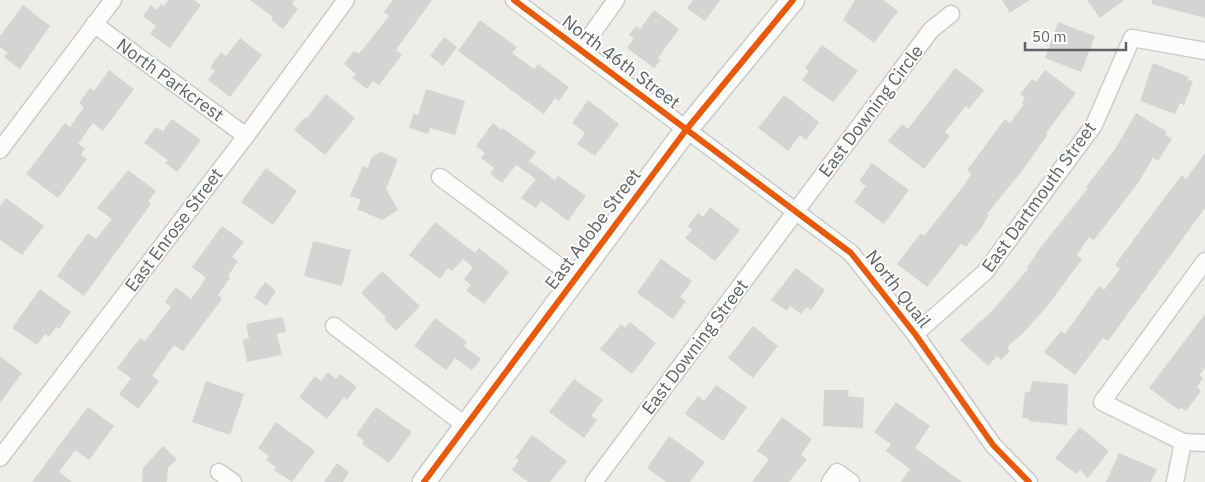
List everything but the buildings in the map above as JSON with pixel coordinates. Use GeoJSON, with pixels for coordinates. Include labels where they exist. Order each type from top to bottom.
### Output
{"type":"FeatureCollection","features":[{"type":"Feature","properties":{"kind":"street"},"geometry":{"type":"LineString","coordinates":[[0,150],[113,0]]}},
{"type":"Feature","properties":{"kind":"street","name":"East Enrose Street"},"geometry":{"type":"LineString","coordinates":[[0,458],[246,136],[346,0]]}},
{"type":"Feature","properties":{"kind":"street","name":"North 46th Street"},"geometry":{"type":"LineString","coordinates":[[514,0],[686,130]]}},
{"type":"Feature","properties":{"kind":"street"},"geometry":{"type":"LineString","coordinates":[[581,49],[616,0]]}},
{"type":"Feature","properties":{"kind":"street","name":"East Adobe Street"},"geometry":{"type":"LineString","coordinates":[[424,482],[686,130],[793,0]]}},
{"type":"Feature","properties":{"kind":"street","name":"East Downing Circle"},"geometry":{"type":"LineString","coordinates":[[795,213],[931,30],[951,14]]}},
{"type":"Feature","properties":{"kind":"street","name":"North Parkcrest"},"geometry":{"type":"LineString","coordinates":[[94,24],[246,136]]}},
{"type":"Feature","properties":{"kind":"street","name":"East Dartmouth Street"},"geometry":{"type":"LineString","coordinates":[[915,334],[985,272],[1094,125],[1132,38],[1205,51]]}},
{"type":"Feature","properties":{"kind":"street","name":"North Quail"},"geometry":{"type":"LineString","coordinates":[[686,130],[851,253],[915,334],[993,445],[1029,482]]}},
{"type":"Feature","properties":{"kind":"street"},"geometry":{"type":"LineString","coordinates":[[440,177],[575,278]]}},
{"type":"Feature","properties":{"kind":"street","name":"East Downing Street"},"geometry":{"type":"LineString","coordinates":[[594,482],[795,213]]}},
{"type":"Feature","properties":{"kind":"street"},"geometry":{"type":"LineString","coordinates":[[1205,261],[1102,402],[1183,442],[1205,443]]}},
{"type":"Feature","properties":{"kind":"street"},"geometry":{"type":"LineString","coordinates":[[334,326],[466,426]]}},
{"type":"Feature","properties":{"kind":"street"},"geometry":{"type":"LineString","coordinates":[[1176,482],[1183,442]]}},
{"type":"Feature","properties":{"kind":"street"},"geometry":{"type":"LineString","coordinates":[[219,472],[233,482]]}},
{"type":"Feature","properties":{"kind":"street"},"geometry":{"type":"LineString","coordinates":[[834,477],[851,482]]}},
{"type":"Feature","properties":{"kind":"cycle path"},"geometry":{"type":"LineString","coordinates":[[514,0],[851,253],[915,334],[993,445],[1029,482]]}},
{"type":"Feature","properties":{"kind":"cycle path"},"geometry":{"type":"LineString","coordinates":[[424,482],[686,130],[793,0]]}}]}
